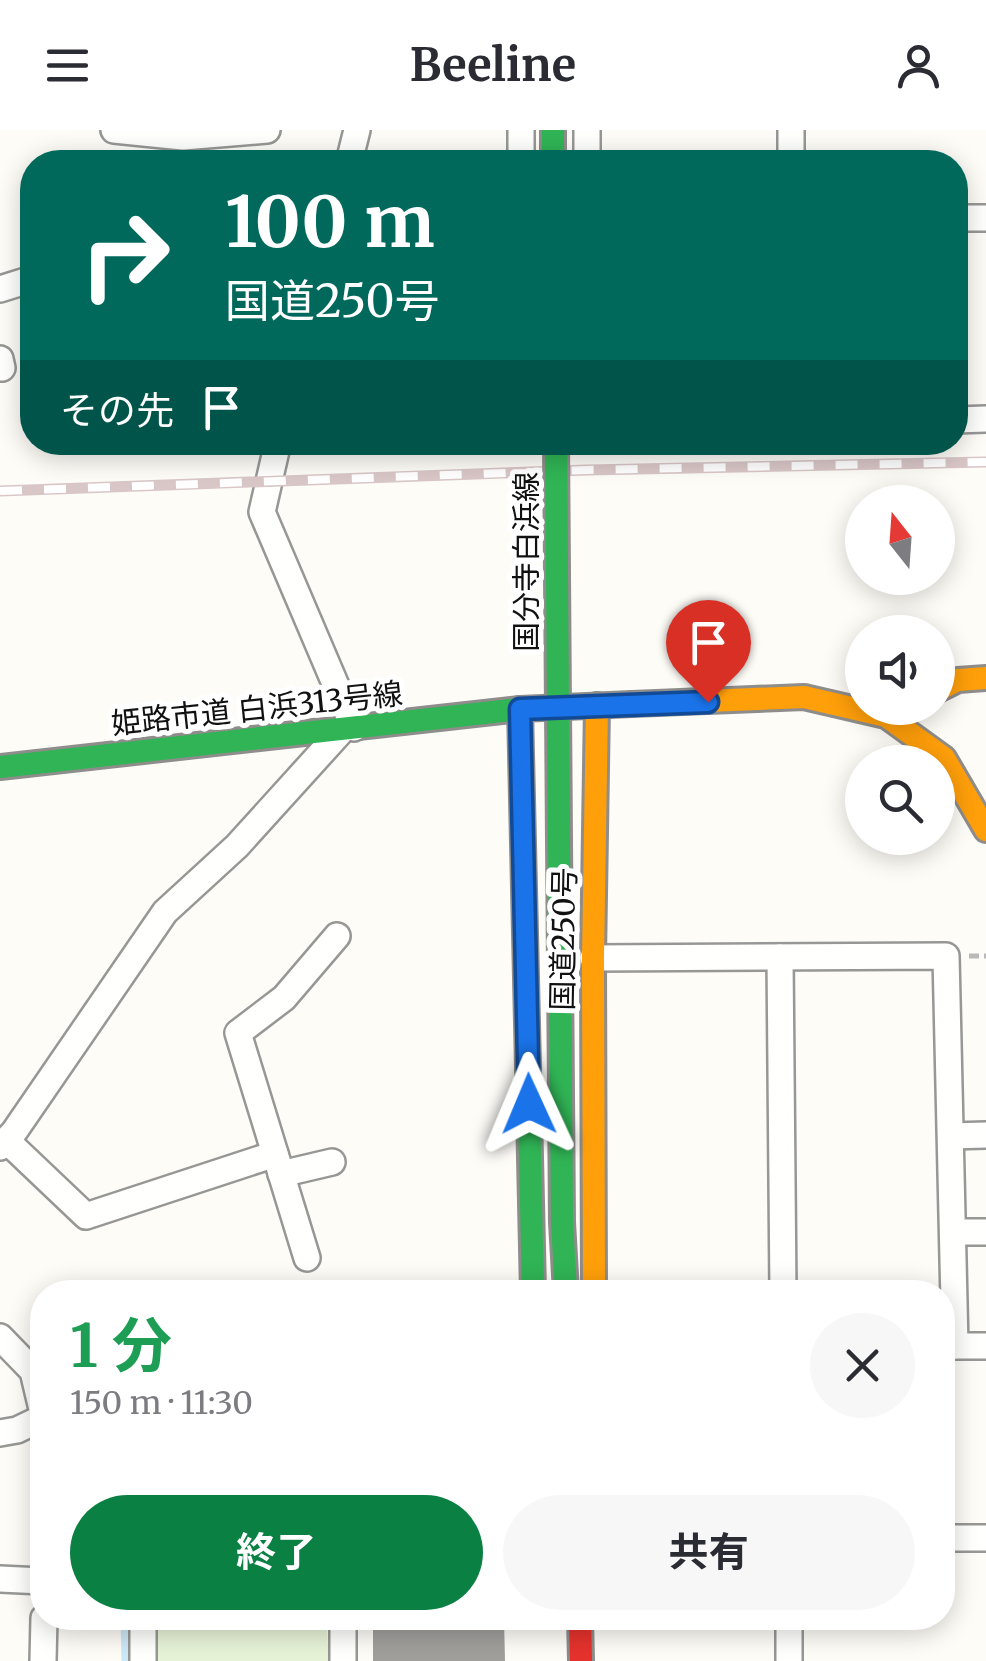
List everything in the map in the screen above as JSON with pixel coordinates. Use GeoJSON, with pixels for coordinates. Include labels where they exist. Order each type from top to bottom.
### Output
{"type":"FeatureCollection","features":[{"type":"Feature","properties":{"kind":"main road","name":"国分寺白浜線"},"geometry":{"type":"LineString","coordinates":[[556,455],[563,1280]]}},
{"type":"Feature","properties":{"kind":"main road"},"geometry":{"type":"LineString","coordinates":[[955,682],[986,678]]}},
{"type":"Feature","properties":{"kind":"main road"},"geometry":{"type":"LineString","coordinates":[[520,709],[804,698],[845,704]]}},
{"type":"Feature","properties":{"kind":"main road","name":"国道250号"},"geometry":{"type":"LineString","coordinates":[[594,1280],[597,705]]}},
{"type":"Feature","properties":{"kind":"main road","name":"姫路市道 白浜313号線"},"geometry":{"type":"LineString","coordinates":[[0,767],[520,709]]}},
{"type":"Feature","properties":{"kind":"main road","name":"国道250号"},"geometry":{"type":"LineString","coordinates":[[520,709],[533,1280]]}},
{"type":"Feature","properties":{"kind":"main road"},"geometry":{"type":"LineString","coordinates":[[908,725],[944,758],[986,830]]}},
{"type":"Feature","properties":{"kind":"main road"},"geometry":{"type":"LineString","coordinates":[[580,1630],[581,1661]]}},
{"type":"Feature","properties":{"kind":"street"},"geometry":{"type":"LineString","coordinates":[[114,130],[183,137],[267,130]]}},
{"type":"Feature","properties":{"kind":"street"},"geometry":{"type":"LineString","coordinates":[[275,455],[262,512],[349,728],[237,846],[165,912],[3,1144],[86,1216],[278,1164],[332,1162]]}},
{"type":"Feature","properties":{"kind":"street"},"geometry":{"type":"LineString","coordinates":[[306,1258],[238,1033],[284,998],[337,936]]}},
{"type":"Feature","properties":{"kind":"street"},"geometry":{"type":"LineString","coordinates":[[593,958],[946,956],[951,1280]]}},
{"type":"Feature","properties":{"kind":"street"},"geometry":{"type":"LineString","coordinates":[[780,957],[783,1280]]}},
{"type":"Feature","properties":{"kind":"street"},"geometry":{"type":"LineString","coordinates":[[950,1136],[986,1135]]}},
{"type":"Feature","properties":{"kind":"street"},"geometry":{"type":"LineString","coordinates":[[953,1232],[986,1232]]}},
{"type":"Feature","properties":{"kind":"street"},"geometry":{"type":"LineString","coordinates":[[0,1337],[30,1367]]}},
{"type":"Feature","properties":{"kind":"street"},"geometry":{"type":"LineString","coordinates":[[955,1346],[986,1346]]}},
{"type":"Feature","properties":{"kind":"street"},"geometry":{"type":"LineString","coordinates":[[0,1432],[30,1424]]}},
{"type":"Feature","properties":{"kind":"street"},"geometry":{"type":"LineString","coordinates":[[955,1538],[986,1538]]}},
{"type":"Feature","properties":{"kind":"street"},"geometry":{"type":"LineString","coordinates":[[0,1579],[30,1581]]}},
{"type":"Feature","properties":{"kind":"street"},"geometry":{"type":"LineString","coordinates":[[43,1661],[44,1630]]}},
{"type":"Feature","properties":{"kind":"street"},"geometry":{"type":"LineString","coordinates":[[143,1630],[143,1661]]}},
{"type":"Feature","properties":{"kind":"street"},"geometry":{"type":"LineString","coordinates":[[343,1630],[344,1661]]}},
{"type":"Feature","properties":{"kind":"street"},"geometry":{"type":"LineString","coordinates":[[789,1630],[790,1661]]}},
{"type":"Feature","properties":{"kind":"green space"},"geometry":{"type":"Polygon","coordinates":[[[158,1630],[327,1630],[329,1661],[158,1661],[158,1630]]]}},
{"type":"Feature","properties":{"kind":"building"},"geometry":{"type":"Polygon","coordinates":[[[373,1630],[504,1630],[505,1661],[373,1661],[373,1630]]]}},
{"type":"Feature","properties":{"kind":"waterway"},"geometry":{"type":"LineString","coordinates":[[125,1630],[126,1661]]}},
{"type":"Feature","properties":{"kind":"railway"},"geometry":{"type":"LineString","coordinates":[[0,491],[587,470],[986,462]]}},
{"type":"Feature","properties":{"kind":"traffic: fast"},"geometry":{"type":"LineString","coordinates":[[553,130],[553,150]]}},
{"type":"Feature","properties":{"kind":"traffic: fast"},"geometry":{"type":"LineString","coordinates":[[556,455],[559,840]]}},
{"type":"Feature","properties":{"kind":"traffic: fast"},"geometry":{"type":"LineString","coordinates":[[533,1280],[520,709],[632,704]]}},
{"type":"Feature","properties":{"kind":"traffic: fast"},"geometry":{"type":"LineString","coordinates":[[0,767],[520,709]]}},
{"type":"Feature","properties":{"kind":"traffic: fast"},"geometry":{"type":"LineString","coordinates":[[559,840],[565,1280]]}},
{"type":"Feature","properties":{"kind":"traffic: slow"},"geometry":{"type":"LineString","coordinates":[[955,682],[986,678]]}},
{"type":"Feature","properties":{"kind":"traffic: slow"},"geometry":{"type":"LineString","coordinates":[[632,704],[804,697],[886,716],[944,758],[986,830]]}},
{"type":"Feature","properties":{"kind":"traffic: slow"},"geometry":{"type":"LineString","coordinates":[[594,1280],[597,705]]}},
{"type":"Feature","properties":{"kind":"traffic: jam"},"geometry":{"type":"LineString","coordinates":[[580,1630],[581,1661]]}},
{"type":"Feature","properties":{"kind":"route"},"geometry":{"type":"LineString","coordinates":[[529,1104],[520,709],[708,702]]}}]}
